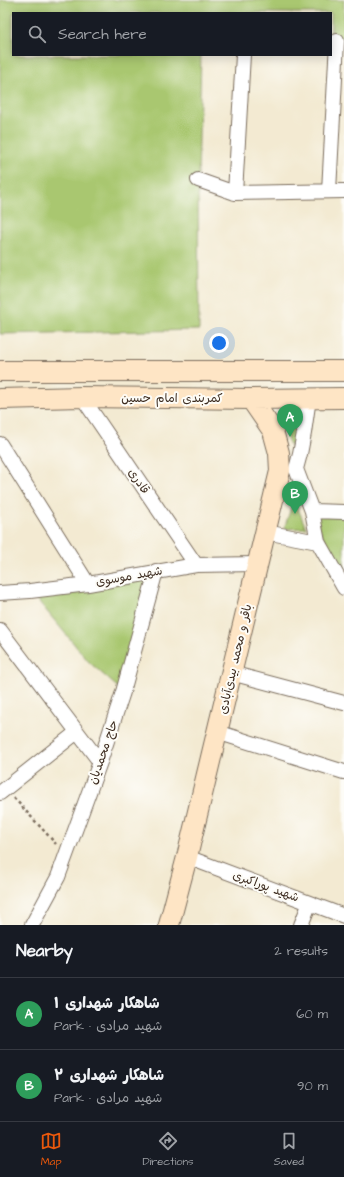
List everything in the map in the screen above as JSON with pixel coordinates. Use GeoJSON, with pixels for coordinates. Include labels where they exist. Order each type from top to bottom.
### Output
{"type":"FeatureCollection","features":[{"type":"Feature","properties":{"kind":"main road"},"geometry":{"type":"LineString","coordinates":[[309,398],[310,371]]}},
{"type":"Feature","properties":{"kind":"main road"},"geometry":{"type":"LineString","coordinates":[[0,372],[344,371]]}},
{"type":"Feature","properties":{"kind":"main road","name":"کمربندی امام حسین"},"geometry":{"type":"LineString","coordinates":[[0,399],[82,397],[251,399],[344,398]]}},
{"type":"Feature","properties":{"kind":"main road","name":"باقر و محمد بیدی‌آبادی"},"geometry":{"type":"LineString","coordinates":[[169,925],[187,857],[265,532],[288,470],[279,453],[273,431],[251,399]]}},
{"type":"Feature","properties":{"kind":"street"},"geometry":{"type":"LineString","coordinates":[[329,191],[337,41]]}},
{"type":"Feature","properties":{"kind":"street"},"geometry":{"type":"LineString","coordinates":[[235,193],[243,56]]}},
{"type":"Feature","properties":{"kind":"street"},"geometry":{"type":"LineString","coordinates":[[198,180],[235,193],[344,191]]}},
{"type":"Feature","properties":{"kind":"street","name":"قادری"},"geometry":{"type":"LineString","coordinates":[[82,397],[196,565]]}},
{"type":"Feature","properties":{"kind":"street"},"geometry":{"type":"LineString","coordinates":[[309,398],[302,447],[288,470],[312,511],[318,542],[344,588]]}},
{"type":"Feature","properties":{"kind":"street"},"geometry":{"type":"LineString","coordinates":[[0,444],[88,584]]}},
{"type":"Feature","properties":{"kind":"street"},"geometry":{"type":"LineString","coordinates":[[312,511],[344,512]]}},
{"type":"Feature","properties":{"kind":"street"},"geometry":{"type":"LineString","coordinates":[[265,532],[318,542]]}},
{"type":"Feature","properties":{"kind":"street","name":"شهید موسوی"},"geometry":{"type":"LineString","coordinates":[[0,593],[88,584],[196,565],[257,564]]}},
{"type":"Feature","properties":{"kind":"street","name":"حاج محمدیان"},"geometry":{"type":"LineString","coordinates":[[32,925],[58,877],[100,762],[123,692],[156,571]]}},
{"type":"Feature","properties":{"kind":"street"},"geometry":{"type":"LineString","coordinates":[[0,630],[100,762]]}},
{"type":"Feature","properties":{"kind":"street"},"geometry":{"type":"LineString","coordinates":[[231,674],[344,703]]}},
{"type":"Feature","properties":{"kind":"street"},"geometry":{"type":"LineString","coordinates":[[2,788],[77,732]]}},
{"type":"Feature","properties":{"kind":"street"},"geometry":{"type":"LineString","coordinates":[[217,732],[344,772]]}},
{"type":"Feature","properties":{"kind":"street","name":"شهید پوراکبری"},"geometry":{"type":"LineString","coordinates":[[187,857],[344,916]]}},
{"type":"Feature","properties":{"kind":"street"},"geometry":{"type":"LineString","coordinates":[[301,925],[306,910]]}},
{"type":"Feature","properties":{"kind":"path"},"geometry":{"type":"LineString","coordinates":[[2,788],[66,855]]}},
{"type":"Feature","properties":{"kind":"green space"},"geometry":{"type":"Polygon","coordinates":[[[0,0],[344,0],[344,41],[332,41],[332,12],[12,12],[12,56],[201,56],[198,180],[199,330],[0,334],[0,0]]]}},
{"type":"Feature","properties":{"kind":"green space"},"geometry":{"type":"Polygon","coordinates":[[[297,424],[291,448],[282,425],[297,424]]]}},
{"type":"Feature","properties":{"kind":"green space"},"geometry":{"type":"Polygon","coordinates":[[[294,499],[306,528],[284,529],[294,499]]]}},
{"type":"Feature","properties":{"kind":"green space"},"geometry":{"type":"Polygon","coordinates":[[[312,511],[344,512],[344,586],[312,511]]]}},
{"type":"Feature","properties":{"kind":"green space"},"geometry":{"type":"Polygon","coordinates":[[[156,571],[123,692],[89,662],[30,591],[156,571]]]}},
{"type":"Feature","properties":{"kind":"place","name":"شاهکار شهداری ۱"},"geometry":{"type":"Point","coordinates":[290,437]}},
{"type":"Feature","properties":{"kind":"place","name":"شاهکار شهداری ۲"},"geometry":{"type":"Point","coordinates":[295,514]}}]}
